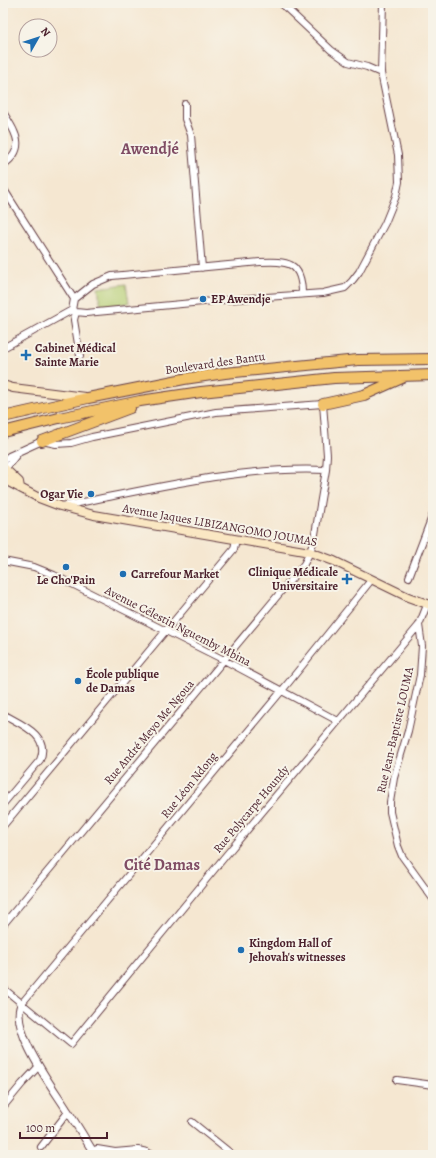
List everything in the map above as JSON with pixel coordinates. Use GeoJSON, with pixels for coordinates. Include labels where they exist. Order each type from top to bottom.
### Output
{"type":"FeatureCollection","features":[{"type":"Feature","properties":{"kind":"highway","name":"Boulevard des Bantu"},"geometry":{"type":"LineString","coordinates":[[3,417],[88,398],[184,379],[225,373],[358,360],[433,359]]}},
{"type":"Feature","properties":{"kind":"highway"},"geometry":{"type":"LineString","coordinates":[[3,432],[59,418],[140,401],[221,390],[334,378],[433,375]]}},
{"type":"Feature","properties":{"kind":"highway"},"geometry":{"type":"LineString","coordinates":[[323,404],[364,395],[406,376]]}},
{"type":"Feature","properties":{"kind":"highway"},"geometry":{"type":"LineString","coordinates":[[42,440],[134,406],[140,401]]}},
{"type":"Feature","properties":{"kind":"main road"},"geometry":{"type":"LineString","coordinates":[[3,385],[13,388],[88,398]]}},
{"type":"Feature","properties":{"kind":"main road"},"geometry":{"type":"LineString","coordinates":[[4,469],[19,482],[20,489]]}},
{"type":"Feature","properties":{"kind":"main road","name":"Avenue Jaques LIBIZANGOMO JOUMAS"},"geometry":{"type":"LineString","coordinates":[[3,479],[39,498],[60,506],[94,515],[310,552],[334,561],[430,605]]}},
{"type":"Feature","properties":{"kind":"street"},"geometry":{"type":"LineString","coordinates":[[281,3],[331,50],[348,62],[367,67],[381,73]]}},
{"type":"Feature","properties":{"kind":"street"},"geometry":{"type":"LineString","coordinates":[[3,348],[74,311],[94,312],[302,294],[345,288],[359,272],[385,223],[396,196],[400,169],[381,73],[383,3]]}},
{"type":"Feature","properties":{"kind":"street"},"geometry":{"type":"LineString","coordinates":[[184,104],[186,119],[192,135],[202,268]]}},
{"type":"Feature","properties":{"kind":"street"},"geometry":{"type":"LineString","coordinates":[[3,112],[15,134],[18,146],[14,156],[3,165]]}},
{"type":"Feature","properties":{"kind":"street"},"geometry":{"type":"LineString","coordinates":[[3,188],[74,299],[74,320],[80,356]]}},
{"type":"Feature","properties":{"kind":"street"},"geometry":{"type":"LineString","coordinates":[[74,299],[94,284],[112,276],[283,261],[290,264],[299,274],[302,294]]}},
{"type":"Feature","properties":{"kind":"street"},"geometry":{"type":"LineString","coordinates":[[3,461],[9,456],[18,453],[42,440],[56,444],[72,443],[92,437],[216,412],[323,404]]}},
{"type":"Feature","properties":{"kind":"street","name":"Rue André Meyo Me Ngoua"},"geometry":{"type":"LineString","coordinates":[[3,925],[304,564],[314,540],[326,470],[327,455],[323,404]]}},
{"type":"Feature","properties":{"kind":"street"},"geometry":{"type":"LineString","coordinates":[[66,432],[72,443]]}},
{"type":"Feature","properties":{"kind":"street"},"geometry":{"type":"LineString","coordinates":[[4,469],[18,453]]}},
{"type":"Feature","properties":{"kind":"street"},"geometry":{"type":"LineString","coordinates":[[60,506],[232,474],[274,471],[326,470]]}},
{"type":"Feature","properties":{"kind":"street"},"geometry":{"type":"LineString","coordinates":[[409,577],[433,514]]}},
{"type":"Feature","properties":{"kind":"street"},"geometry":{"type":"LineString","coordinates":[[3,826],[164,631],[234,549],[236,539]]}},
{"type":"Feature","properties":{"kind":"street","name":"Avenue Célestin Nguemby Mbina"},"geometry":{"type":"LineString","coordinates":[[3,561],[34,568],[48,573],[224,660],[281,692],[338,721]]}},
{"type":"Feature","properties":{"kind":"street","name":"Rue Léon Ndong"},"geometry":{"type":"LineString","coordinates":[[22,1003],[281,692],[372,579]]}},
{"type":"Feature","properties":{"kind":"street","name":"Rue Polycarpe Houndy"},"geometry":{"type":"LineString","coordinates":[[22,1003],[71,1044],[419,625],[430,605]]}},
{"type":"Feature","properties":{"kind":"street","name":"Rue Jean-Baptiste LOUMA"},"geometry":{"type":"LineString","coordinates":[[419,625],[422,646],[420,675],[408,731],[394,778],[390,812],[398,846],[405,863],[433,899]]}},
{"type":"Feature","properties":{"kind":"street"},"geometry":{"type":"LineString","coordinates":[[3,714],[38,736],[42,745],[43,753],[40,760],[3,804]]}},
{"type":"Feature","properties":{"kind":"street"},"geometry":{"type":"LineString","coordinates":[[3,988],[22,1003],[18,1014],[21,1028],[38,1066],[93,1153],[98,1149],[115,1152],[138,1150],[152,1155]]}},
{"type":"Feature","properties":{"kind":"street"},"geometry":{"type":"LineString","coordinates":[[3,1107],[38,1066]]}},
{"type":"Feature","properties":{"kind":"street"},"geometry":{"type":"LineString","coordinates":[[397,1080],[433,1085]]}},
{"type":"Feature","properties":{"kind":"street"},"geometry":{"type":"LineString","coordinates":[[41,1147],[68,1112]]}},
{"type":"Feature","properties":{"kind":"street"},"geometry":{"type":"LineString","coordinates":[[192,1122],[233,1155]]}},
{"type":"Feature","properties":{"kind":"green space"},"geometry":{"type":"Polygon","coordinates":[[[126,284],[129,303],[101,307],[98,288],[126,284]]]}},
{"type":"Feature","properties":{"kind":"place","name":"EP Awendje"},"geometry":{"type":"Point","coordinates":[203,299]}},
{"type":"Feature","properties":{"kind":"place","name":"Cabinet Médical Sainte Marie"},"geometry":{"type":"Point","coordinates":[26,355]}},
{"type":"Feature","properties":{"kind":"place","name":"Ogar Vie"},"geometry":{"type":"Point","coordinates":[91,494]}},
{"type":"Feature","properties":{"kind":"place","name":"Le Cho'Pain"},"geometry":{"type":"Point","coordinates":[66,567]}},
{"type":"Feature","properties":{"kind":"place","name":"Carrefour Market"},"geometry":{"type":"Point","coordinates":[123,574]}},
{"type":"Feature","properties":{"kind":"place","name":"Clinique Médicale Universitaire"},"geometry":{"type":"Point","coordinates":[347,579]}},
{"type":"Feature","properties":{"kind":"place","name":"École publique de Damas"},"geometry":{"type":"Point","coordinates":[78,681]}},
{"type":"Feature","properties":{"kind":"place","name":"Kingdom Hall of Jehovah's witnesses"},"geometry":{"type":"Point","coordinates":[241,950]}},
{"type":"Feature","properties":{"kind":"district","name":"Awendjé"},"geometry":{"type":"Point","coordinates":[150,148]}},
{"type":"Feature","properties":{"kind":"district","name":"Cité Damas"},"geometry":{"type":"Point","coordinates":[162,864]}}]}
